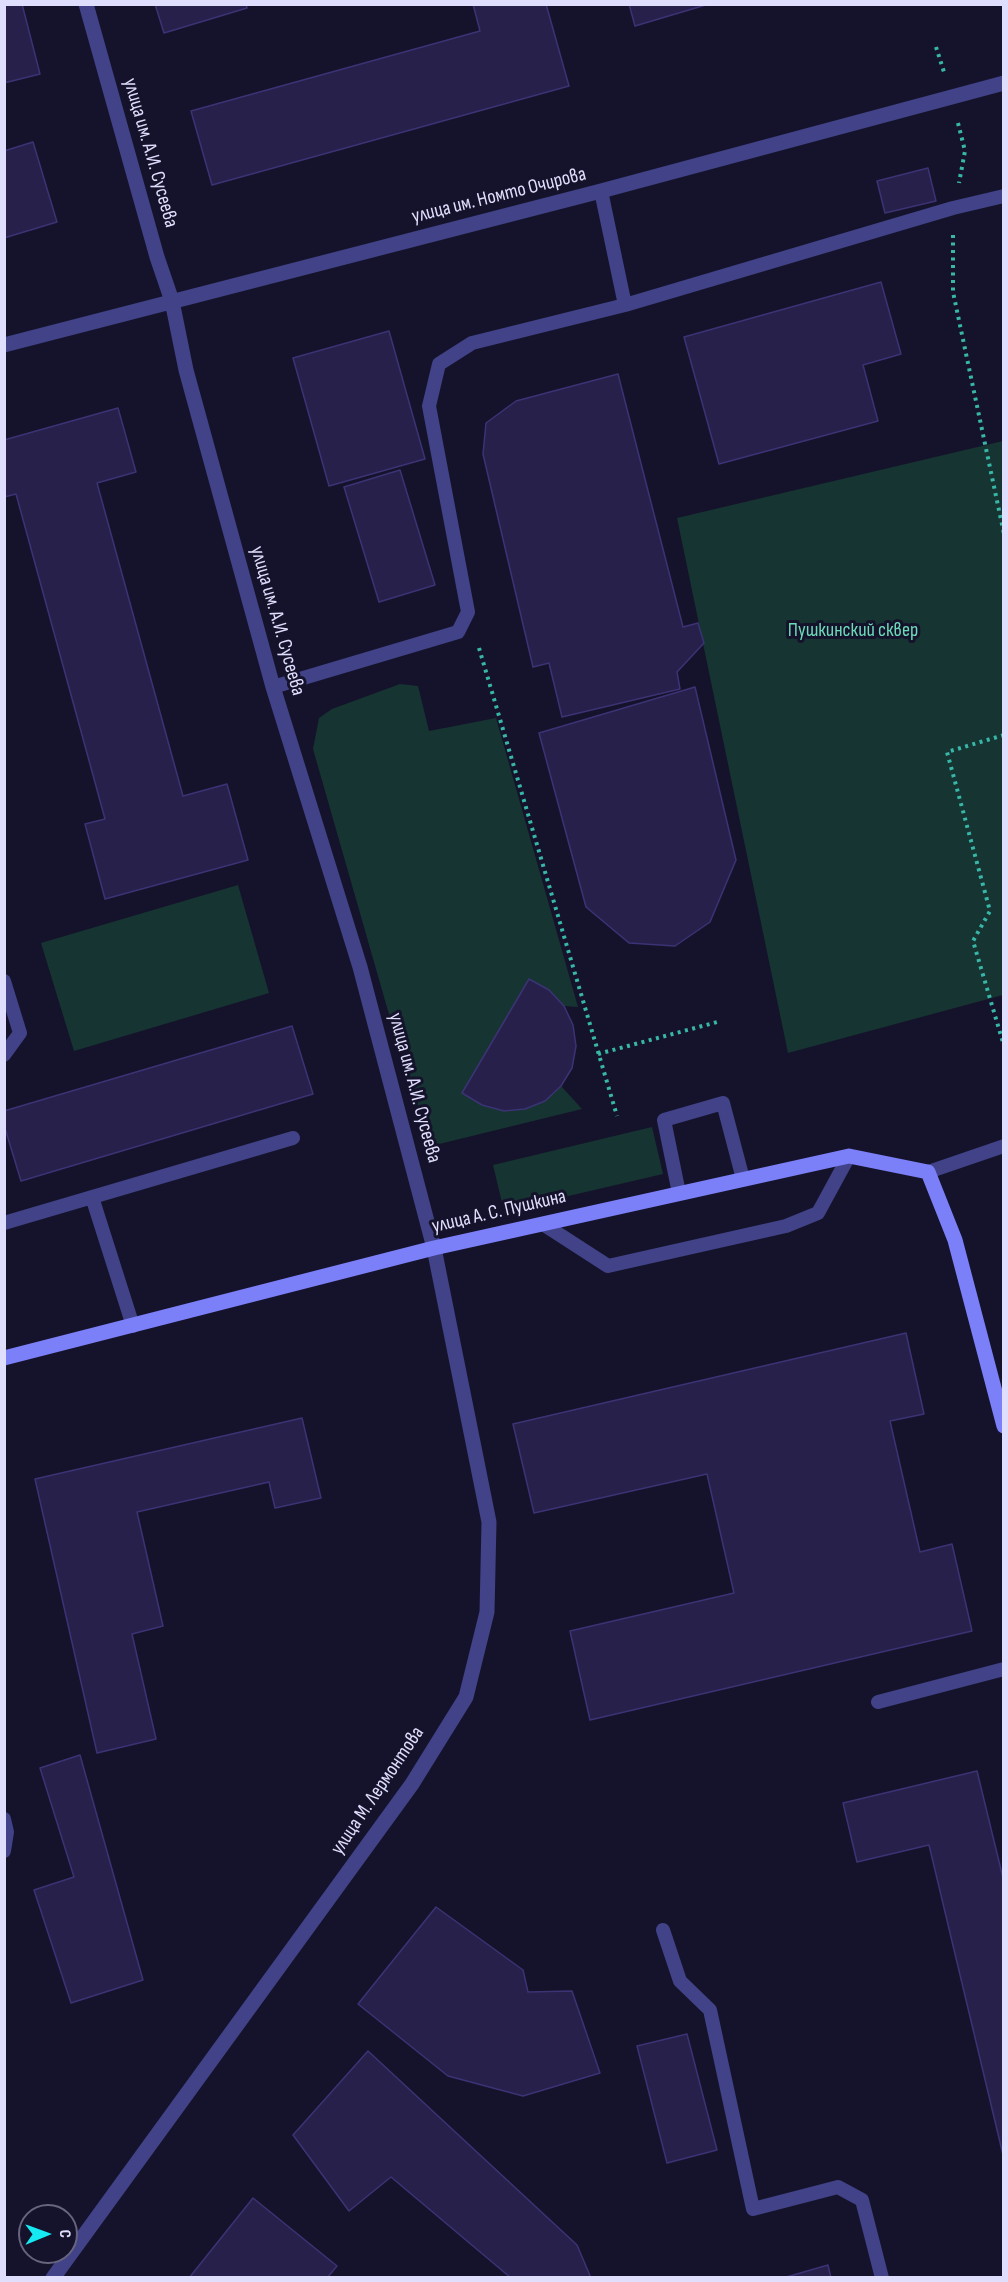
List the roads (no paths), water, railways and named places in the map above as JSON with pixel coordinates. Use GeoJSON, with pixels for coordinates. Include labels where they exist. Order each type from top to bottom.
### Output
{"type":"FeatureCollection","features":[{"type":"Feature","properties":{"kind":"main road","name":"улица А. С. Пушкина"},"geometry":{"type":"LineString","coordinates":[[4,1358],[434,1248],[849,1156],[928,1172]]}},
{"type":"Feature","properties":{"kind":"main road"},"geometry":{"type":"LineString","coordinates":[[928,1172],[955,1240],[1004,1426]]}},
{"type":"Feature","properties":{"kind":"street","name":"улица им. А.И. Сусеева"},"geometry":{"type":"LineString","coordinates":[[86,4],[157,257],[172,301],[186,370],[273,687],[360,967],[434,1248]]}},
{"type":"Feature","properties":{"kind":"street","name":"улица им. Номто Очирова"},"geometry":{"type":"LineString","coordinates":[[4,345],[601,191],[1004,83]]}},
{"type":"Feature","properties":{"kind":"street","name":"улица М. Лермонтова"},"geometry":{"type":"LineString","coordinates":[[53,2277],[412,1784],[466,1697],[487,1612],[489,1522],[434,1248]]}},
{"type":"Feature","properties":{"kind":"lane"},"geometry":{"type":"LineString","coordinates":[[601,191],[625,304]]}},
{"type":"Feature","properties":{"kind":"lane"},"geometry":{"type":"LineString","coordinates":[[273,687],[458,632],[468,612],[429,406],[439,364],[472,343],[625,304],[953,208],[1004,196]]}},
{"type":"Feature","properties":{"kind":"lane"},"geometry":{"type":"LineString","coordinates":[[4,981],[20,1032],[4,1054]]}},
{"type":"Feature","properties":{"kind":"lane"},"geometry":{"type":"LineString","coordinates":[[679,1193],[664,1120],[723,1103],[743,1179]]}},
{"type":"Feature","properties":{"kind":"lane"},"geometry":{"type":"LineString","coordinates":[[4,1223],[293,1138]]}},
{"type":"Feature","properties":{"kind":"lane"},"geometry":{"type":"LineString","coordinates":[[928,1172],[1004,1146]]}},
{"type":"Feature","properties":{"kind":"lane"},"geometry":{"type":"LineString","coordinates":[[543,1224],[608,1266],[786,1226],[818,1213],[849,1156]]}},
{"type":"Feature","properties":{"kind":"lane"},"geometry":{"type":"LineString","coordinates":[[92,1197],[133,1326]]}},
{"type":"Feature","properties":{"kind":"lane"},"geometry":{"type":"LineString","coordinates":[[878,1702],[1004,1669]]}},
{"type":"Feature","properties":{"kind":"lane"},"geometry":{"type":"LineString","coordinates":[[4,1819],[7,1832],[4,1851]]}},
{"type":"Feature","properties":{"kind":"lane"},"geometry":{"type":"LineString","coordinates":[[663,1929],[680,1981],[710,2010],[753,2209],[838,2187],[862,2200],[882,2277]]}},
{"type":"Feature","properties":{"kind":"park label","name":"Пушкинский сквер"},"geometry":{"type":"Point","coordinates":[853,631]}}]}
